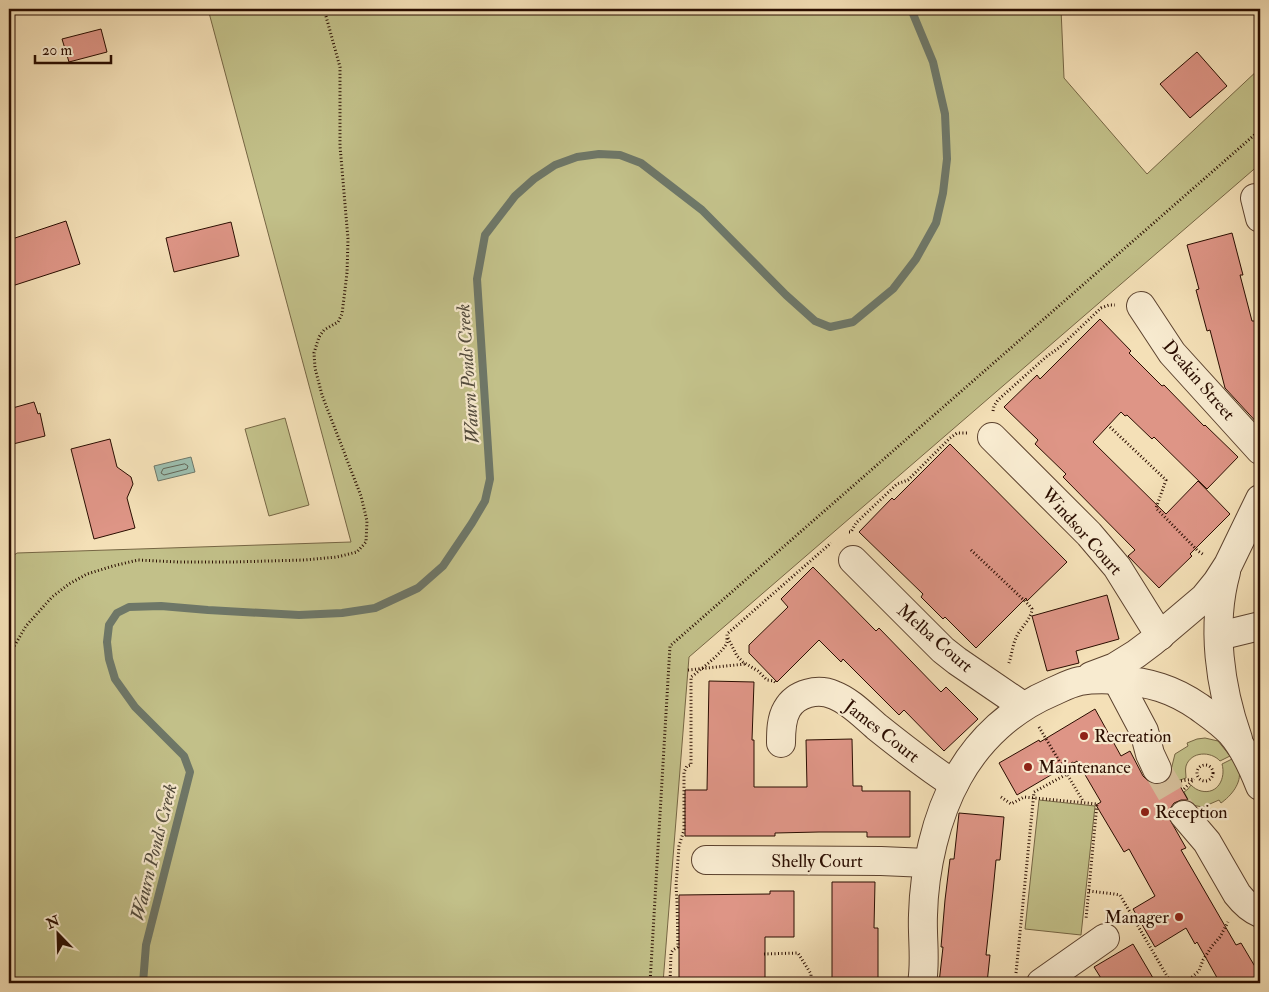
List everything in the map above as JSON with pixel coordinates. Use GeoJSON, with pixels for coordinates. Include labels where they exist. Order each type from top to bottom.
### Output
{"type":"FeatureCollection","features":[{"type":"Feature","properties":{"kind":"street","name":"Deakin Street"},"geometry":{"type":"LineString","coordinates":[[1141,306],[1172,353],[1260,450]]}},
{"type":"Feature","properties":{"kind":"street","name":"Windsor Court"},"geometry":{"type":"LineString","coordinates":[[992,437],[1089,534],[1117,566],[1160,636]]}},
{"type":"Feature","properties":{"kind":"street"},"geometry":{"type":"LineString","coordinates":[[922,983],[924,964],[922,933],[923,894],[928,863],[940,820],[958,776],[992,732],[1006,718],[1023,706],[1041,697],[1125,662],[1160,636],[1204,598],[1230,560],[1260,499]]}},
{"type":"Feature","properties":{"kind":"street","name":"Melba Court"},"geometry":{"type":"LineString","coordinates":[[853,560],[943,650],[1023,706]]}},
{"type":"Feature","properties":{"kind":"street"},"geometry":{"type":"LineString","coordinates":[[1230,560],[1220,611],[1221,667],[1236,732],[1260,786]]}},
{"type":"Feature","properties":{"kind":"street"},"geometry":{"type":"LineString","coordinates":[[1219,636],[1260,626]]}},
{"type":"Feature","properties":{"kind":"street"},"geometry":{"type":"LineString","coordinates":[[1071,684],[1096,680],[1117,680],[1143,683],[1172,691],[1220,722],[1230,732],[1244,753]]}},
{"type":"Feature","properties":{"kind":"street"},"geometry":{"type":"LineString","coordinates":[[1117,680],[1144,730],[1150,754],[1168,776]]}},
{"type":"Feature","properties":{"kind":"street","name":"James Court"},"geometry":{"type":"LineString","coordinates":[[794,702],[812,692],[838,696],[923,763],[954,784]]}},
{"type":"Feature","properties":{"kind":"street"},"geometry":{"type":"LineString","coordinates":[[781,743],[784,715],[794,702]]}},
{"type":"Feature","properties":{"kind":"street"},"geometry":{"type":"LineString","coordinates":[[1184,815],[1207,842],[1237,894],[1252,909]]}},
{"type":"Feature","properties":{"kind":"street","name":"Shelly Court"},"geometry":{"type":"LineString","coordinates":[[706,860],[928,863]]}},
{"type":"Feature","properties":{"kind":"street"},"geometry":{"type":"LineString","coordinates":[[1041,983],[1104,938]]}},
{"type":"Feature","properties":{"kind":"path"},"geometry":{"type":"LineString","coordinates":[[9,655],[26,626],[52,597],[69,584],[88,574],[112,566],[138,560],[234,562],[337,558],[357,552],[366,542],[366,521],[361,496],[322,395],[315,368],[314,353],[319,337],[324,330],[338,322],[342,314],[347,273],[348,239],[340,146],[340,67],[324,9]]}},
{"type":"Feature","properties":{"kind":"path"},"geometry":{"type":"LineString","coordinates":[[650,983],[670,646],[1260,130]]}},
{"type":"Feature","properties":{"kind":"path"},"geometry":{"type":"LineString","coordinates":[[844,533],[851,532],[856,523],[899,483],[908,480],[952,436],[957,433],[968,432],[987,443],[997,432],[993,412],[998,400],[1060,347],[1101,308],[1111,304],[1136,310],[1141,306]]}},
{"type":"Feature","properties":{"kind":"path"},"geometry":{"type":"LineString","coordinates":[[1110,427],[1166,480],[1156,508],[1198,551],[1230,560]]}},
{"type":"Feature","properties":{"kind":"path"},"geometry":{"type":"LineString","coordinates":[[670,983],[671,953],[672,950],[678,947],[678,901],[676,886],[680,841],[684,830],[684,772],[687,766],[691,765],[691,677],[724,648],[727,642],[727,634],[838,537]]}},
{"type":"Feature","properties":{"kind":"path"},"geometry":{"type":"LineString","coordinates":[[972,550],[1032,609],[1031,615],[1016,638],[1009,662],[995,687]]}},
{"type":"Feature","properties":{"kind":"path"},"geometry":{"type":"LineString","coordinates":[[727,637],[745,664],[758,671],[767,680],[774,681],[794,702]]}},
{"type":"Feature","properties":{"kind":"path"},"geometry":{"type":"LineString","coordinates":[[688,670],[745,664]]}},
{"type":"Feature","properties":{"kind":"path"},"geometry":{"type":"LineString","coordinates":[[1023,706],[1043,734],[1083,802]]}},
{"type":"Feature","properties":{"kind":"path"},"geometry":{"type":"LineString","coordinates":[[1206,765],[1212,768],[1213,774],[1210,780],[1202,781],[1197,777],[1196,771],[1200,766],[1206,765]]}},
{"type":"Feature","properties":{"kind":"path"},"geometry":{"type":"LineString","coordinates":[[1016,974],[1034,792],[1066,774]]}},
{"type":"Feature","properties":{"kind":"path"},"geometry":{"type":"LineString","coordinates":[[1168,776],[1182,780],[1197,777]]}},
{"type":"Feature","properties":{"kind":"path"},"geometry":{"type":"LineString","coordinates":[[1001,797],[1010,804],[1024,797],[1097,804],[1083,954]]}},
{"type":"Feature","properties":{"kind":"path"},"geometry":{"type":"LineString","coordinates":[[1089,891],[1120,895],[1171,983]]}},
{"type":"Feature","properties":{"kind":"path"},"geometry":{"type":"LineString","coordinates":[[1183,983],[1200,969],[1203,960],[1220,937],[1233,911],[1252,909]]}},
{"type":"Feature","properties":{"kind":"path"},"geometry":{"type":"LineString","coordinates":[[764,954],[798,953],[811,974],[811,983]]}},
{"type":"Feature","properties":{"kind":"shaded area"},"geometry":{"type":"Polygon","coordinates":[[[208,9],[1061,9],[1064,78],[1147,174],[1260,68],[1260,164],[689,657],[663,983],[9,983],[9,559],[17,553],[351,542],[208,9]]]}},
{"type":"Feature","properties":{"kind":"shaded area"},"geometry":{"type":"Polygon","coordinates":[[[285,418],[309,505],[269,516],[245,429],[285,418]]]}},
{"type":"Feature","properties":{"kind":"shaded area"},"geometry":{"type":"Polygon","coordinates":[[[1205,738],[1218,741],[1230,756],[1220,761],[1207,754],[1192,757],[1186,766],[1186,778],[1177,781],[1171,770],[1175,754],[1188,746],[1187,743],[1205,738]]]}},
{"type":"Feature","properties":{"kind":"shaded area"},"geometry":{"type":"Polygon","coordinates":[[[1232,759],[1238,769],[1239,780],[1232,793],[1221,803],[1219,800],[1203,807],[1191,805],[1184,792],[1191,785],[1196,789],[1207,792],[1216,788],[1222,780],[1222,764],[1232,759]]]}},
{"type":"Feature","properties":{"kind":"shaded area"},"geometry":{"type":"Polygon","coordinates":[[[1039,800],[1095,806],[1081,935],[1025,929],[1039,800]]]}},
{"type":"Feature","properties":{"kind":"water"},"geometry":{"type":"Polygon","coordinates":[[[191,457],[195,472],[158,481],[154,466],[191,457]]]}},
{"type":"Feature","properties":{"kind":"building"},"geometry":{"type":"Polygon","coordinates":[[[101,29],[107,52],[69,62],[62,39],[101,29]]]}},
{"type":"Feature","properties":{"kind":"building"},"geometry":{"type":"Polygon","coordinates":[[[1197,52],[1227,86],[1190,118],[1160,84],[1197,52]]]}},
{"type":"Feature","properties":{"kind":"building"},"geometry":{"type":"Polygon","coordinates":[[[66,221],[80,264],[9,287],[9,240],[66,221]]]}},
{"type":"Feature","properties":{"kind":"building"},"geometry":{"type":"Polygon","coordinates":[[[231,222],[239,256],[174,272],[166,238],[231,222]]]}},
{"type":"Feature","properties":{"kind":"building"},"geometry":{"type":"Polygon","coordinates":[[[1232,233],[1243,275],[1240,275],[1252,321],[1255,321],[1260,342],[1260,426],[1225,388],[1210,330],[1207,331],[1196,290],[1199,289],[1187,245],[1232,233]]]}},
{"type":"Feature","properties":{"kind":"building"},"geometry":{"type":"Polygon","coordinates":[[[1100,319],[1131,351],[1129,353],[1162,386],[1164,385],[1238,457],[1207,489],[1154,437],[1152,439],[1127,415],[1125,416],[1121,412],[1093,442],[1166,514],[1198,481],[1230,514],[1190,554],[1192,556],[1159,588],[1128,556],[1135,550],[1063,477],[1066,474],[1035,444],[1038,440],[1004,407],[1037,375],[1040,379],[1100,319]]]}},
{"type":"Feature","properties":{"kind":"building"},"geometry":{"type":"Polygon","coordinates":[[[34,402],[38,414],[40,413],[45,436],[9,445],[9,409],[34,402]]]}},
{"type":"Feature","properties":{"kind":"building"},"geometry":{"type":"Polygon","coordinates":[[[110,439],[117,467],[131,477],[133,484],[127,498],[135,528],[94,539],[71,449],[110,439]]]}},
{"type":"Feature","properties":{"kind":"building"},"geometry":{"type":"Polygon","coordinates":[[[950,444],[1067,562],[1027,601],[1026,598],[976,648],[945,617],[943,619],[921,597],[923,594],[859,532],[892,498],[894,500],[950,444]]]}},
{"type":"Feature","properties":{"kind":"building"},"geometry":{"type":"Polygon","coordinates":[[[813,567],[876,631],[879,628],[941,692],[946,687],[978,719],[944,751],[904,710],[899,715],[843,659],[841,662],[819,640],[777,682],[749,653],[749,645],[788,607],[781,599],[813,567]]]}},
{"type":"Feature","properties":{"kind":"building"},"geometry":{"type":"Polygon","coordinates":[[[1107,595],[1119,639],[1076,651],[1079,663],[1047,671],[1032,616],[1107,595]]]}},
{"type":"Feature","properties":{"kind":"building"},"geometry":{"type":"Polygon","coordinates":[[[709,681],[754,682],[752,740],[754,740],[754,787],[807,787],[806,740],[852,739],[853,786],[862,786],[862,791],[910,791],[910,837],[867,837],[867,832],[775,833],[775,836],[685,836],[685,790],[707,790],[709,681]]]}},
{"type":"Feature","properties":{"kind":"building"},"geometry":{"type":"Polygon","coordinates":[[[1095,709],[1121,756],[1130,751],[1143,776],[1148,781],[1155,784],[1163,783],[1172,772],[1188,800],[1174,803],[1169,810],[1169,818],[1186,848],[1181,850],[1236,945],[1241,943],[1260,975],[1260,983],[1220,983],[1197,942],[1195,944],[1186,928],[1155,947],[1133,909],[1155,896],[1129,849],[1124,852],[1096,805],[1101,802],[1077,761],[1017,795],[999,763],[1039,740],[1040,742],[1095,709]]]}},
{"type":"Feature","properties":{"kind":"building"},"geometry":{"type":"Polygon","coordinates":[[[959,813],[1004,817],[1000,860],[996,860],[986,955],[990,955],[987,983],[939,983],[945,900],[950,859],[954,859],[959,813]]]}},
{"type":"Feature","properties":{"kind":"building"},"geometry":{"type":"Polygon","coordinates":[[[832,882],[875,882],[874,928],[878,928],[878,983],[832,983],[832,882]]]}},
{"type":"Feature","properties":{"kind":"building"},"geometry":{"type":"Polygon","coordinates":[[[770,891],[794,891],[794,937],[765,937],[765,983],[679,983],[679,895],[770,894],[770,891]]]}},
{"type":"Feature","properties":{"kind":"building"},"geometry":{"type":"Polygon","coordinates":[[[1133,944],[1156,983],[1104,983],[1094,967],[1133,944]]]}},
{"type":"Feature","properties":{"kind":"waterway","name":"Waurn Ponds Creek"},"geometry":{"type":"LineString","coordinates":[[143,983],[146,945],[190,772],[184,756],[135,707],[115,679],[109,659],[107,642],[109,625],[117,613],[129,607],[161,606],[299,615],[342,613],[375,608],[418,588],[443,566],[485,501],[490,479],[477,279],[485,235],[515,196],[534,179],[555,165],[577,157],[599,154],[620,155],[641,163],[702,210],[786,295],[815,321],[830,327],[853,322],[893,289],[916,259],[936,223],[943,193],[947,159],[945,114],[933,62],[911,9]]}},
{"type":"Feature","properties":{"kind":"tunnel"},"geometry":{"type":"LineString","coordinates":[[1157,769],[1184,815]]}},
{"type":"Feature","properties":{"kind":"place","name":"Recreation"},"geometry":{"type":"Point","coordinates":[1084,736]}},
{"type":"Feature","properties":{"kind":"place","name":"Maintenance"},"geometry":{"type":"Point","coordinates":[1028,767]}},
{"type":"Feature","properties":{"kind":"place","name":"Reception"},"geometry":{"type":"Point","coordinates":[1145,812]}},
{"type":"Feature","properties":{"kind":"place","name":"Manager"},"geometry":{"type":"Point","coordinates":[1179,917]}}]}
